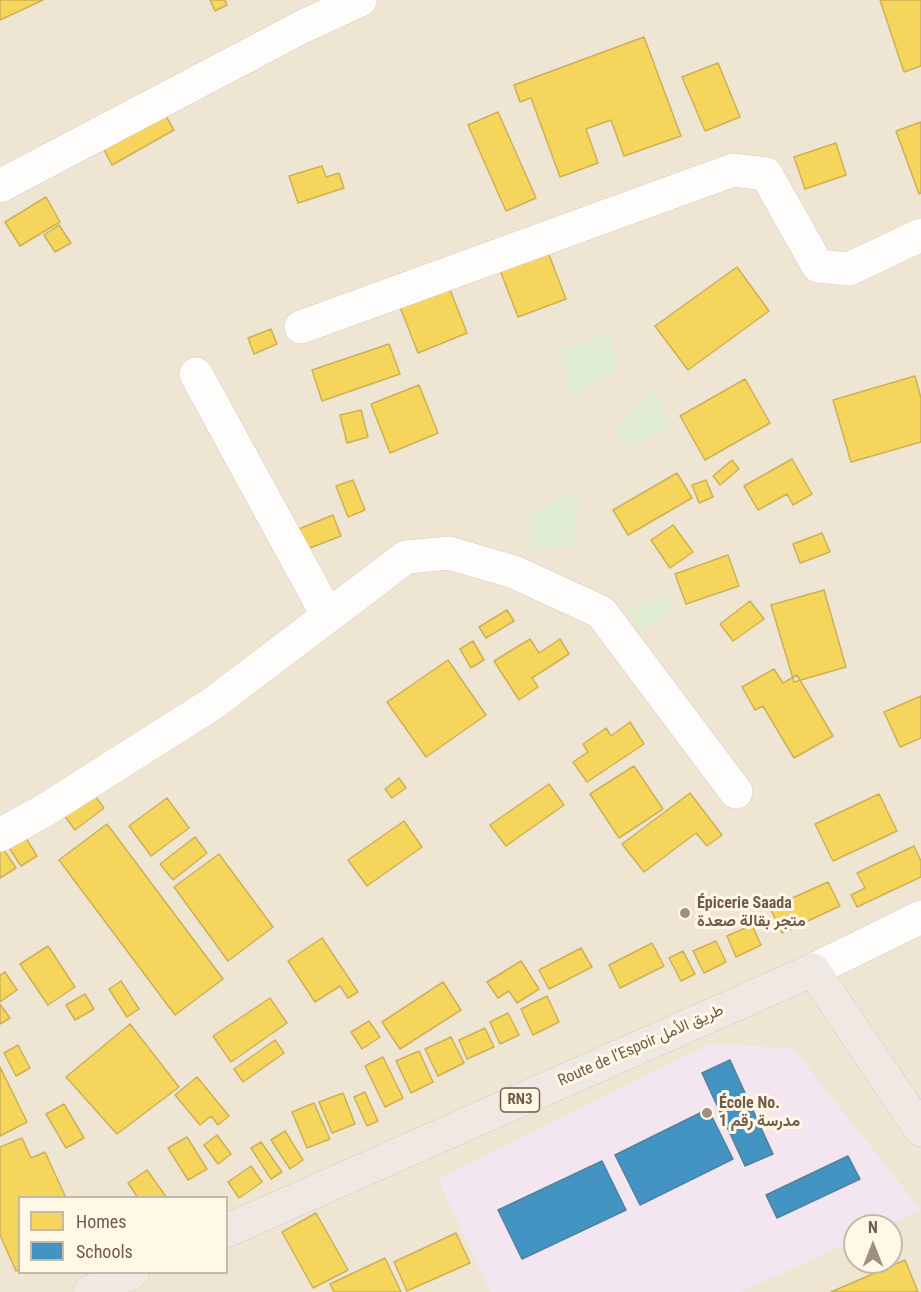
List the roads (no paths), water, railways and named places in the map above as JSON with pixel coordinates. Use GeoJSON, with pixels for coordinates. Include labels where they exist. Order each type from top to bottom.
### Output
{"type":"FeatureCollection","features":[{"type":"Feature","properties":{"kind":"highway"},"geometry":{"type":"LineString","coordinates":[[813,970],[921,1130]]}},
{"type":"Feature","properties":{"kind":"highway","name":"Route de l’Espoir طريق الأمل"},"geometry":{"type":"LineString","coordinates":[[228,1230],[813,970]]}},
{"type":"Feature","properties":{"kind":"highway"},"geometry":{"type":"LineString","coordinates":[[90,1292],[129,1274]]}},
{"type":"Feature","properties":{"kind":"street"},"geometry":{"type":"LineString","coordinates":[[0,186],[302,27],[360,0]]}},
{"type":"Feature","properties":{"kind":"street"},"geometry":{"type":"LineString","coordinates":[[301,327],[733,170],[766,174],[818,266],[849,269],[921,235]]}},
{"type":"Feature","properties":{"kind":"street"},"geometry":{"type":"LineString","coordinates":[[196,374],[328,616]]}},
{"type":"Feature","properties":{"kind":"street"},"geometry":{"type":"LineString","coordinates":[[0,835],[45,810],[212,704],[406,557],[449,553],[513,572],[601,612],[736,792]]}},
{"type":"Feature","properties":{"kind":"street"},"geometry":{"type":"LineString","coordinates":[[813,970],[921,917]]}},
{"type":"Feature","properties":{"kind":"place","name":"Épicerie Saada متجر بقالة صعدة"},"geometry":{"type":"Point","coordinates":[685,913]}},
{"type":"Feature","properties":{"kind":"place","name":"École No. 1 مدرسة رقم"},"geometry":{"type":"Point","coordinates":[707,1113]}}]}
